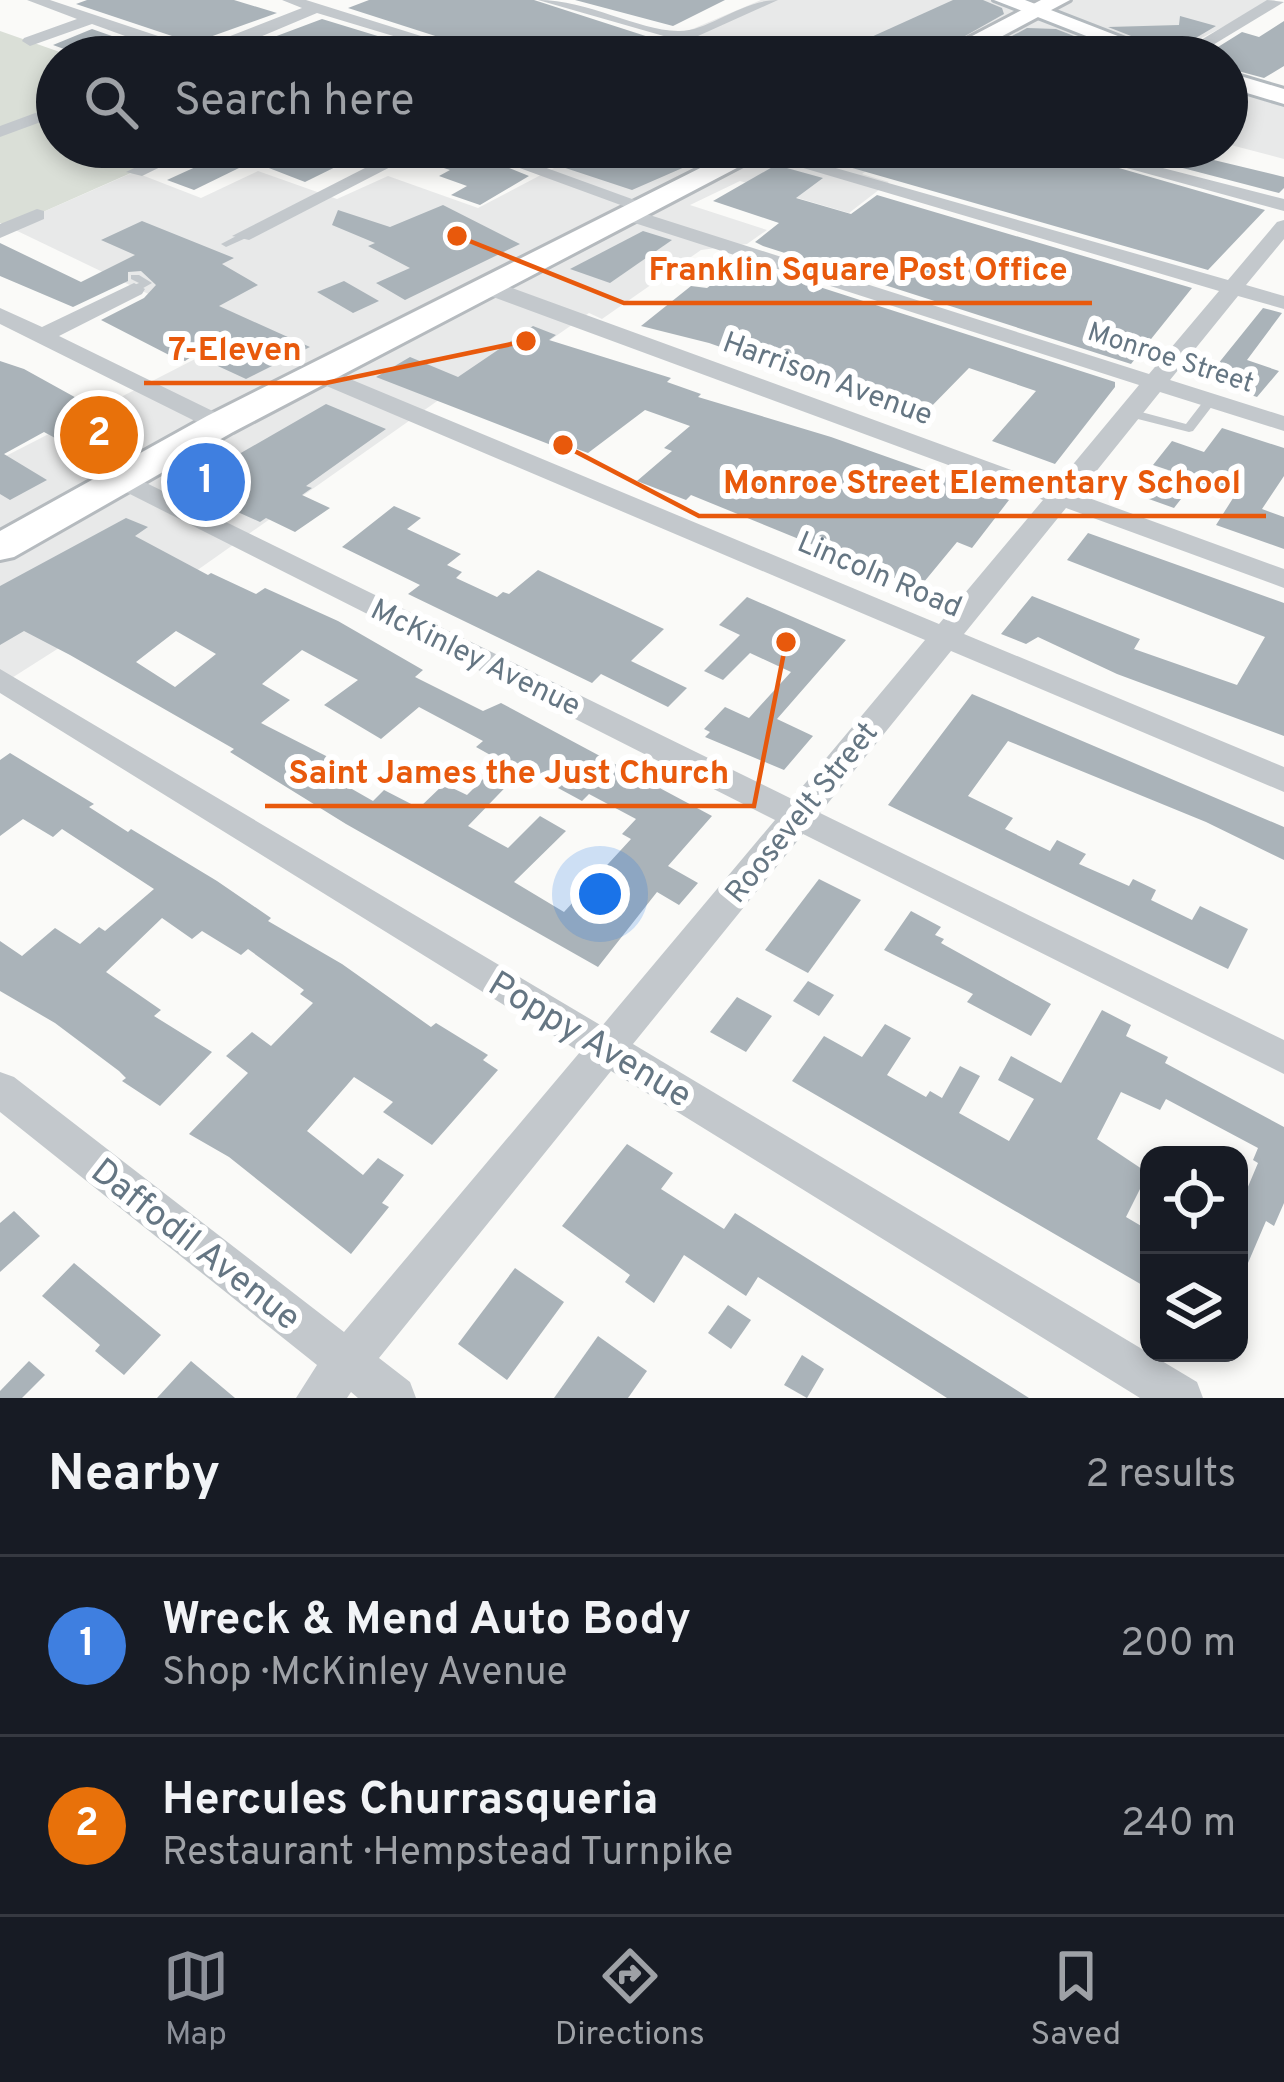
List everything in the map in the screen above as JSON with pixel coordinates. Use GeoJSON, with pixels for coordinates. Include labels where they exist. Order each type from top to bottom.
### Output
{"type":"FeatureCollection","features":[{"type":"Feature","properties":{"kind":"main road"},"geometry":{"type":"LineString","coordinates":[[1005,0],[1100,36]]}},
{"type":"Feature","properties":{"kind":"main road"},"geometry":{"type":"LineString","coordinates":[[987,36],[1059,0]]}},
{"type":"Feature","properties":{"kind":"main road"},"geometry":{"type":"LineString","coordinates":[[1248,86],[1282,97]]}},
{"type":"Feature","properties":{"kind":"main road"},"geometry":{"type":"LineString","coordinates":[[0,547],[220,424],[721,168]]}},
{"type":"Feature","properties":{"kind":"street"},"geometry":{"type":"LineString","coordinates":[[35,0],[140,36]]}},
{"type":"Feature","properties":{"kind":"street"},"geometry":{"type":"LineString","coordinates":[[290,0],[410,36]]}},
{"type":"Feature","properties":{"kind":"street"},"geometry":{"type":"LineString","coordinates":[[247,36],[336,0]]}},
{"type":"Feature","properties":{"kind":"street"},"geometry":{"type":"LineString","coordinates":[[546,0],[678,36]]}},
{"type":"Feature","properties":{"kind":"street"},"geometry":{"type":"LineString","coordinates":[[684,36],[770,0]]}},
{"type":"Feature","properties":{"kind":"street"},"geometry":{"type":"LineString","coordinates":[[1217,36],[1278,0]]}},
{"type":"Feature","properties":{"kind":"street"},"geometry":{"type":"LineString","coordinates":[[44,36],[92,19]]}},
{"type":"Feature","properties":{"kind":"street"},"geometry":{"type":"LineString","coordinates":[[30,41],[36,39]]}},
{"type":"Feature","properties":{"kind":"street"},"geometry":{"type":"LineString","coordinates":[[0,132],[36,118]]}},
{"type":"Feature","properties":{"kind":"street"},"geometry":{"type":"LineString","coordinates":[[135,172],[144,168]]}},
{"type":"Feature","properties":{"kind":"street"},"geometry":{"type":"LineString","coordinates":[[234,240],[378,168]]}},
{"type":"Feature","properties":{"kind":"street","name":"Monroe Street"},"geometry":{"type":"LineString","coordinates":[[524,168],[636,211],[1284,424]]}},
{"type":"Feature","properties":{"kind":"street"},"geometry":{"type":"LineString","coordinates":[[823,168],[1284,303]]}},
{"type":"Feature","properties":{"kind":"street"},"geometry":{"type":"LineString","coordinates":[[1140,168],[1284,205]]}},
{"type":"Feature","properties":{"kind":"street"},"geometry":{"type":"LineString","coordinates":[[0,232],[38,215]]}},
{"type":"Feature","properties":{"kind":"street","name":"Roosevelt Street"},"geometry":{"type":"LineString","coordinates":[[318,1398],[1284,226]]}},
{"type":"Feature","properties":{"kind":"street"},"geometry":{"type":"LineString","coordinates":[[41,336],[134,283]]}},
{"type":"Feature","properties":{"kind":"street","name":"Harrison Avenue"},"geometry":{"type":"LineString","coordinates":[[485,286],[1284,579]]}},
{"type":"Feature","properties":{"kind":"street"},"geometry":{"type":"LineString","coordinates":[[0,315],[220,424]]}},
{"type":"Feature","properties":{"kind":"street","name":"Lincoln Road"},"geometry":{"type":"LineString","coordinates":[[317,374],[1284,780]]}},
{"type":"Feature","properties":{"kind":"street","name":"McKinley Avenue"},"geometry":{"type":"LineString","coordinates":[[121,480],[1284,1058]]}},
{"type":"Feature","properties":{"kind":"street","name":"Poppy Avenue"},"geometry":{"type":"LineString","coordinates":[[0,679],[1181,1398]]}},
{"type":"Feature","properties":{"kind":"street","name":"Daffodil Avenue"},"geometry":{"type":"LineString","coordinates":[[0,1088],[394,1398]]}},
{"type":"Feature","properties":{"kind":"lane"},"geometry":{"type":"LineString","coordinates":[[1130,413],[1189,428],[1210,400]]}},
{"type":"Feature","properties":{"kind":"shaded area"},"geometry":{"type":"Polygon","coordinates":[[[761,0],[1276,0],[1205,36],[676,36],[761,0]]]}},
{"type":"Feature","properties":{"kind":"shaded area"},"geometry":{"type":"Polygon","coordinates":[[[0,31],[36,44],[36,168],[142,168],[9,227],[0,223],[0,31]]]}},
{"type":"Feature","properties":{"kind":"shaded area"},"geometry":{"type":"Polygon","coordinates":[[[1248,84],[1284,98],[1284,159],[1248,150],[1248,84]]]}},
{"type":"Feature","properties":{"kind":"shaded area"},"geometry":{"type":"Polygon","coordinates":[[[554,168],[870,168],[862,174],[889,182],[849,213],[740,181],[690,205],[767,230],[747,244],[701,250],[602,319],[589,313],[510,368],[494,361],[138,612],[125,606],[7,681],[0,676],[0,459],[238,337],[9,227],[134,172],[201,198],[258,171],[337,199],[388,176],[478,208],[554,168]]]}},
{"type":"Feature","properties":{"kind":"building"},"geometry":{"type":"Polygon","coordinates":[[[87,0],[234,0],[277,13],[213,36],[172,36],[76,4],[87,0]]]}},
{"type":"Feature","properties":{"kind":"building"},"geometry":{"type":"Polygon","coordinates":[[[369,0],[534,0],[646,36],[435,36],[348,8],[369,0]]]}},
{"type":"Feature","properties":{"kind":"building"},"geometry":{"type":"Polygon","coordinates":[[[575,0],[725,0],[673,26],[575,0]]]}},
{"type":"Feature","properties":{"kind":"building"},"geometry":{"type":"Polygon","coordinates":[[[953,0],[983,0],[1002,8],[1004,14],[965,36],[873,36],[953,0]]]}},
{"type":"Feature","properties":{"kind":"building"},"geometry":{"type":"Polygon","coordinates":[[[1180,16],[1216,26],[1199,36],[1131,36],[1108,27],[1179,25],[1180,16]]]}},
{"type":"Feature","properties":{"kind":"building"},"geometry":{"type":"Polygon","coordinates":[[[322,19],[378,36],[277,36],[322,19]]]}},
{"type":"Feature","properties":{"kind":"building"},"geometry":{"type":"Polygon","coordinates":[[[1284,21],[1284,66],[1264,78],[1248,74],[1248,36],[1236,36],[1242,32],[1259,37],[1284,21]]]}},
{"type":"Feature","properties":{"kind":"building"},"geometry":{"type":"Polygon","coordinates":[[[1027,28],[1056,29],[1074,36],[1012,36],[1027,28]]]}},
{"type":"Feature","properties":{"kind":"building"},"geometry":{"type":"Polygon","coordinates":[[[92,29],[112,36],[75,36],[92,29]]]}},
{"type":"Feature","properties":{"kind":"building"},"geometry":{"type":"Polygon","coordinates":[[[193,168],[239,168],[194,190],[167,180],[193,168]]]}},
{"type":"Feature","properties":{"kind":"building"},"geometry":{"type":"Polygon","coordinates":[[[269,168],[333,168],[305,182],[269,168]]]}},
{"type":"Feature","properties":{"kind":"building"},"geometry":{"type":"Polygon","coordinates":[[[444,168],[509,168],[529,176],[480,205],[451,195],[467,186],[439,176],[450,170],[444,168]]]}},
{"type":"Feature","properties":{"kind":"building"},"geometry":{"type":"Polygon","coordinates":[[[565,168],[682,168],[632,190],[565,168]]]}},
{"type":"Feature","properties":{"kind":"building"},"geometry":{"type":"Polygon","coordinates":[[[771,168],[787,168],[823,178],[796,198],[851,214],[877,195],[1192,288],[1131,364],[763,246],[755,242],[779,223],[713,201],[771,168]]]}},
{"type":"Feature","properties":{"kind":"building"},"geometry":{"type":"Polygon","coordinates":[[[852,168],[1119,168],[1265,210],[1208,270],[852,168]]]}},
{"type":"Feature","properties":{"kind":"building"},"geometry":{"type":"Polygon","coordinates":[[[1183,168],[1247,168],[1284,177],[1279,193],[1183,168]]]}},
{"type":"Feature","properties":{"kind":"building"},"geometry":{"type":"Polygon","coordinates":[[[443,205],[520,244],[405,300],[376,283],[410,268],[368,246],[375,243],[332,225],[338,210],[390,227],[443,205]]]}},
{"type":"Feature","properties":{"kind":"building"},"geometry":{"type":"Polygon","coordinates":[[[142,221],[234,258],[222,264],[258,285],[219,306],[310,347],[246,379],[194,355],[185,361],[171,356],[101,320],[144,298],[156,285],[141,271],[128,272],[128,281],[73,307],[0,276],[0,243],[81,282],[135,255],[101,240],[142,221]]]}},
{"type":"Feature","properties":{"kind":"building"},"geometry":{"type":"Polygon","coordinates":[[[643,231],[672,240],[610,283],[570,269],[643,231]]]}},
{"type":"Feature","properties":{"kind":"building"},"geometry":{"type":"Polygon","coordinates":[[[742,262],[1115,382],[1115,387],[1055,464],[992,441],[1036,391],[969,368],[921,417],[709,343],[641,326],[691,286],[707,288],[742,262]]]}},
{"type":"Feature","properties":{"kind":"building"},"geometry":{"type":"Polygon","coordinates":[[[344,281],[379,301],[353,313],[317,292],[344,281]]]}},
{"type":"Feature","properties":{"kind":"building"},"geometry":{"type":"Polygon","coordinates":[[[1263,308],[1282,313],[1247,360],[1279,371],[1257,397],[1205,380],[1263,308]]]}},
{"type":"Feature","properties":{"kind":"building"},"geometry":{"type":"Polygon","coordinates":[[[533,326],[556,335],[549,340],[671,378],[667,382],[701,394],[698,397],[831,437],[1009,500],[972,548],[957,542],[919,588],[691,495],[686,500],[637,481],[672,451],[664,448],[690,426],[645,410],[588,453],[569,446],[564,450],[376,377],[410,357],[458,377],[533,326]]]}},
{"type":"Feature","properties":{"kind":"building"},"geometry":{"type":"Polygon","coordinates":[[[0,361],[24,369],[127,426],[81,452],[44,432],[4,454],[47,480],[10,500],[0,494],[0,361]]]}},
{"type":"Feature","properties":{"kind":"building"},"geometry":{"type":"Polygon","coordinates":[[[326,404],[386,429],[306,486],[312,488],[302,495],[330,508],[295,532],[266,518],[260,522],[222,505],[218,508],[184,491],[217,471],[213,469],[326,404]]]}},
{"type":"Feature","properties":{"kind":"building"},"geometry":{"type":"Polygon","coordinates":[[[1222,428],[1284,448],[1284,476],[1262,509],[1284,517],[1284,549],[1216,525],[1235,495],[1195,481],[1174,508],[1146,498],[1168,470],[1153,465],[1172,441],[1204,452],[1222,428]]]}},
{"type":"Feature","properties":{"kind":"building"},"geometry":{"type":"Polygon","coordinates":[[[394,506],[421,518],[407,529],[461,554],[447,565],[462,572],[456,578],[497,597],[509,594],[538,570],[664,629],[631,661],[687,688],[668,707],[601,674],[592,683],[408,594],[420,585],[342,547],[394,506]]]}},
{"type":"Feature","properties":{"kind":"building"},"geometry":{"type":"Polygon","coordinates":[[[126,518],[148,527],[135,536],[208,575],[256,594],[265,588],[338,621],[423,670],[415,677],[483,711],[501,703],[712,816],[668,866],[698,883],[679,905],[657,892],[598,967],[346,824],[230,752],[234,749],[70,655],[24,631],[0,645],[0,586],[126,518]],[[176,631],[136,662],[175,687],[216,654],[176,631]],[[302,650],[262,684],[290,700],[261,723],[330,758],[317,769],[373,801],[384,790],[419,808],[444,784],[467,795],[501,761],[476,747],[483,741],[419,707],[381,739],[324,705],[358,680],[302,650]],[[523,769],[468,826],[508,848],[540,816],[566,831],[514,882],[564,912],[631,839],[622,834],[636,819],[589,794],[582,801],[523,769]]]}},
{"type":"Feature","properties":{"kind":"building"},"geometry":{"type":"Polygon","coordinates":[[[1088,533],[1284,603],[1284,736],[1117,674],[1038,637],[1026,644],[1001,634],[1032,596],[1140,639],[1134,649],[1237,685],[1265,637],[1067,560],[1088,533]]]}},
{"type":"Feature","properties":{"kind":"building"},"geometry":{"type":"Polygon","coordinates":[[[747,597],[846,640],[777,719],[813,736],[784,770],[705,737],[710,732],[704,729],[725,707],[749,718],[791,672],[750,653],[723,680],[704,671],[740,635],[719,625],[747,597]]]}},
{"type":"Feature","properties":{"kind":"building"},"geometry":{"type":"Polygon","coordinates":[[[972,694],[1284,827],[1284,860],[1206,822],[1008,741],[968,796],[1013,818],[1005,829],[1050,851],[1057,840],[1086,854],[1079,864],[1129,886],[1133,879],[1156,890],[1151,900],[1192,920],[1200,906],[1248,929],[1228,969],[888,805],[972,694]]]}},
{"type":"Feature","properties":{"kind":"building"},"geometry":{"type":"Polygon","coordinates":[[[10,753],[94,804],[89,807],[128,832],[131,829],[217,881],[271,918],[268,921],[342,964],[431,1027],[436,1023],[488,1055],[483,1060],[498,1070],[432,1145],[383,1112],[393,1102],[354,1077],[307,1131],[363,1175],[378,1158],[404,1175],[382,1203],[389,1207],[351,1254],[229,1157],[189,1134],[248,1073],[226,1056],[252,1032],[271,1046],[313,1003],[300,994],[304,990],[248,949],[241,955],[202,931],[192,939],[162,918],[106,972],[161,1010],[154,1016],[212,1052],[160,1106],[122,1081],[126,1078],[119,1071],[55,1023],[0,991],[0,941],[22,956],[55,928],[80,944],[99,927],[105,931],[154,889],[62,829],[53,837],[23,819],[0,836],[0,760],[10,753]]]}},
{"type":"Feature","properties":{"kind":"building"},"geometry":{"type":"Polygon","coordinates":[[[819,879],[861,900],[808,973],[765,950],[819,879]]]}},
{"type":"Feature","properties":{"kind":"building"},"geometry":{"type":"Polygon","coordinates":[[[911,911],[941,927],[935,935],[944,939],[941,943],[1051,1004],[1031,1036],[967,1002],[973,994],[884,950],[911,911]]]}},
{"type":"Feature","properties":{"kind":"building"},"geometry":{"type":"Polygon","coordinates":[[[808,981],[834,995],[819,1016],[793,1001],[808,981]]]}},
{"type":"Feature","properties":{"kind":"building"},"geometry":{"type":"Polygon","coordinates":[[[737,997],[772,1016],[746,1052],[710,1032],[737,997]]]}},
{"type":"Feature","properties":{"kind":"building"},"geometry":{"type":"Polygon","coordinates":[[[1102,1010],[1131,1025],[1126,1036],[1168,1057],[1165,1063],[1284,1127],[1284,1203],[1274,1226],[1266,1221],[1248,1263],[1248,1187],[1258,1163],[1253,1160],[1258,1148],[1166,1099],[1160,1110],[1121,1092],[1097,1139],[1140,1168],[1140,1189],[1126,1217],[1140,1225],[1140,1284],[792,1081],[824,1036],[862,1057],[885,1024],[911,1038],[887,1075],[926,1097],[930,1091],[942,1098],[960,1066],[980,1076],[959,1113],[1009,1141],[1034,1099],[998,1080],[1011,1056],[1061,1083],[1102,1010]]]}},
{"type":"Feature","properties":{"kind":"building"},"geometry":{"type":"Polygon","coordinates":[[[627,1144],[673,1173],[661,1189],[724,1229],[735,1213],[1029,1398],[947,1398],[758,1277],[746,1296],[684,1255],[654,1303],[625,1282],[630,1275],[562,1226],[627,1144]]]}},
{"type":"Feature","properties":{"kind":"building"},"geometry":{"type":"Polygon","coordinates":[[[14,1211],[40,1236],[0,1272],[0,1223],[14,1211]]]}},
{"type":"Feature","properties":{"kind":"building"},"geometry":{"type":"Polygon","coordinates":[[[74,1263],[161,1335],[124,1375],[95,1351],[100,1345],[42,1296],[74,1263]]]}},
{"type":"Feature","properties":{"kind":"building"},"geometry":{"type":"Polygon","coordinates":[[[515,1268],[564,1302],[507,1380],[458,1344],[515,1268]]]}},
{"type":"Feature","properties":{"kind":"building"},"geometry":{"type":"Polygon","coordinates":[[[728,1305],[751,1320],[731,1349],[708,1333],[728,1305]]]}},
{"type":"Feature","properties":{"kind":"building"},"geometry":{"type":"Polygon","coordinates":[[[598,1336],[647,1371],[628,1398],[554,1398],[598,1336]]]}},
{"type":"Feature","properties":{"kind":"building"},"geometry":{"type":"Polygon","coordinates":[[[802,1355],[824,1369],[807,1398],[784,1385],[802,1355]]]}},
{"type":"Feature","properties":{"kind":"building"},"geometry":{"type":"Polygon","coordinates":[[[29,1361],[45,1375],[22,1398],[0,1398],[0,1391],[29,1361]]]}},
{"type":"Feature","properties":{"kind":"building"},"geometry":{"type":"Polygon","coordinates":[[[191,1361],[235,1398],[157,1398],[191,1361]]]}},
{"type":"Feature","properties":{"kind":"place","name":"Franklin Square Post Office"},"geometry":{"type":"Point","coordinates":[457,236]}},
{"type":"Feature","properties":{"kind":"place","name":"7-Eleven"},"geometry":{"type":"Point","coordinates":[526,341]}},
{"type":"Feature","properties":{"kind":"place","name":"Hercules Churrasqueria"},"geometry":{"type":"Point","coordinates":[99,435]}},
{"type":"Feature","properties":{"kind":"place","name":"Monroe Street Elementary School"},"geometry":{"type":"Point","coordinates":[563,445]}},
{"type":"Feature","properties":{"kind":"place","name":"Wreck & Mend Auto Body"},"geometry":{"type":"Point","coordinates":[206,482]}},
{"type":"Feature","properties":{"kind":"place","name":"Saint James the Just Church"},"geometry":{"type":"Point","coordinates":[786,642]}}]}
